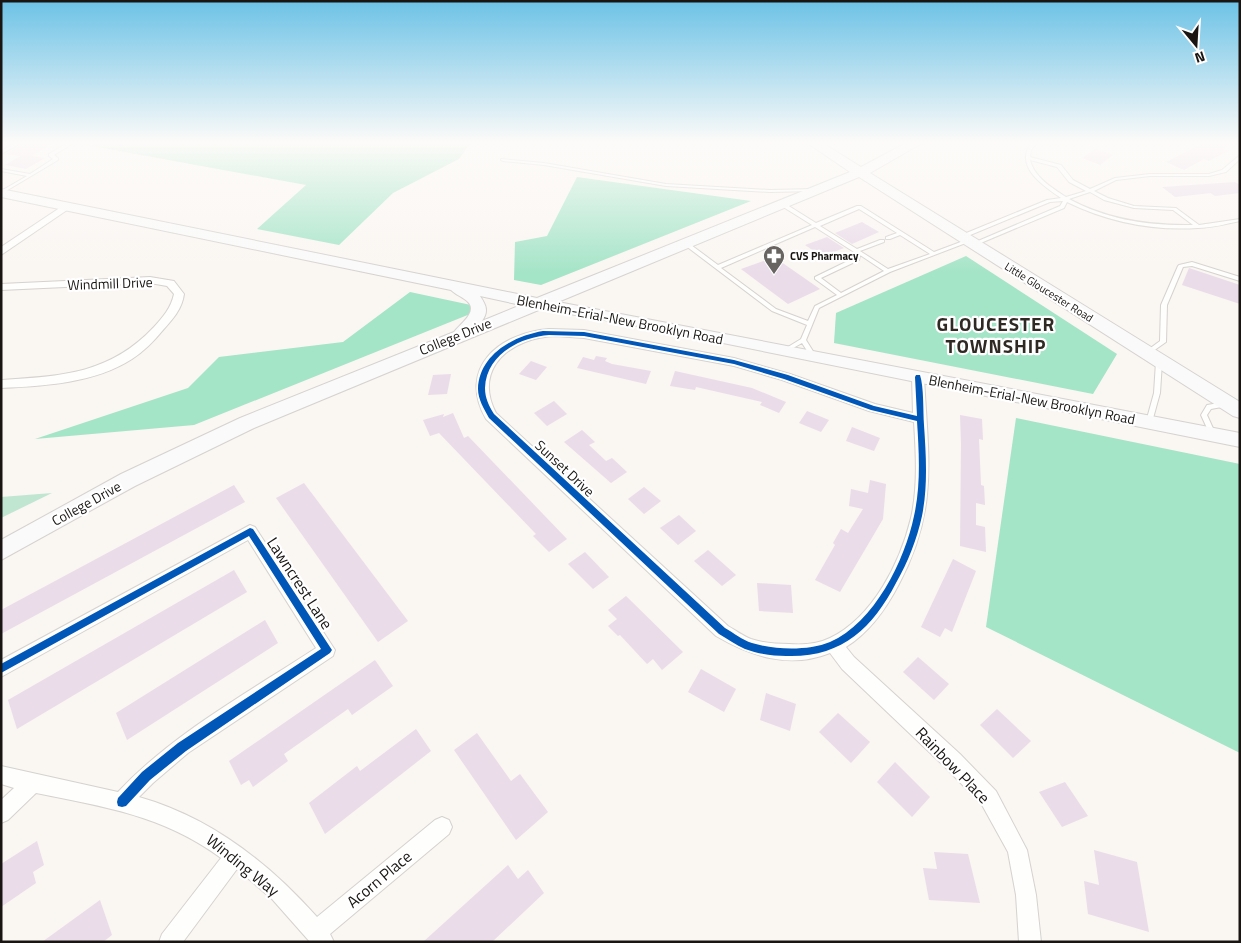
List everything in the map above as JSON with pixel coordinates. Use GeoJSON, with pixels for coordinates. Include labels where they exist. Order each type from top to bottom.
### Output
{"type":"FeatureCollection","features":[{"type":"Feature","properties":{"kind":"main road","name":"College Drive"},"geometry":{"type":"LineString","coordinates":[[1,551],[128,480],[246,422],[827,186]]}},
{"type":"Feature","properties":{"kind":"main road","name":"Little Gloucester Road"},"geometry":{"type":"LineString","coordinates":[[880,186],[1234,408]]}},
{"type":"Feature","properties":{"kind":"main road","name":"Blenheim-Erial-New Brooklyn Road"},"geometry":{"type":"LineString","coordinates":[[1,193],[536,303],[628,319],[1240,440]]}},
{"type":"Feature","properties":{"kind":"main road"},"geometry":{"type":"LineString","coordinates":[[601,277],[590,286],[590,299],[606,311],[628,319]]}},
{"type":"Feature","properties":{"kind":"main road"},"geometry":{"type":"LineString","coordinates":[[439,283],[465,292],[474,299],[479,308],[478,315],[461,334]]}},
{"type":"Feature","properties":{"kind":"street"},"geometry":{"type":"LineString","coordinates":[[1,252],[67,206]]}},
{"type":"Feature","properties":{"kind":"street","name":"Windmill Drive"},"geometry":{"type":"LineString","coordinates":[[1,287],[150,280],[170,283],[179,294],[174,311],[144,344],[127,357],[90,371],[36,382],[1,384]]}},
{"type":"Feature","properties":{"kind":"street","name":"Sunset Drive"},"geometry":{"type":"LineString","coordinates":[[918,377],[922,483],[918,517],[898,574],[881,603],[849,637],[834,645],[810,651],[779,651],[751,646],[722,631],[490,416],[481,397],[482,378],[495,356],[511,343],[544,333],[584,334],[734,362],[786,377],[874,408],[919,419]]}},
{"type":"Feature","properties":{"kind":"street","name":"Lawncrest Lane"},"geometry":{"type":"LineString","coordinates":[[1,670],[250,531],[327,650],[182,747],[146,776],[122,802]]}},
{"type":"Feature","properties":{"kind":"street","name":"Rainbow Place"},"geometry":{"type":"LineString","coordinates":[[834,645],[848,663],[953,761],[989,798],[1017,850],[1026,895],[1030,942]]}},
{"type":"Feature","properties":{"kind":"street","name":"Winding Way"},"geometry":{"type":"LineString","coordinates":[[1,775],[122,802],[183,822],[203,833],[235,856],[299,911],[320,937]]}},
{"type":"Feature","properties":{"kind":"street"},"geometry":{"type":"LineString","coordinates":[[1,814],[33,783]]}},
{"type":"Feature","properties":{"kind":"street","name":"Acorn Place"},"geometry":{"type":"LineString","coordinates":[[320,937],[442,827]]}},
{"type":"Feature","properties":{"kind":"street"},"geometry":{"type":"LineString","coordinates":[[170,942],[235,856]]}},
{"type":"Feature","properties":{"kind":"lane"},"geometry":{"type":"LineString","coordinates":[[1,193],[13,186]]}},
{"type":"Feature","properties":{"kind":"lane"},"geometry":{"type":"LineString","coordinates":[[683,186],[770,191],[817,190]]}},
{"type":"Feature","properties":{"kind":"lane"},"geometry":{"type":"LineString","coordinates":[[1047,186],[1083,208],[1116,219],[1158,227],[1198,227],[1240,220]]}},
{"type":"Feature","properties":{"kind":"lane"},"geometry":{"type":"LineString","coordinates":[[1080,186],[1106,199],[1134,207],[1174,209],[1198,227]]}},
{"type":"Feature","properties":{"kind":"lane"},"geometry":{"type":"LineString","coordinates":[[967,241],[1005,219],[1049,201],[1066,199],[1099,186]]}},
{"type":"Feature","properties":{"kind":"lane"},"geometry":{"type":"LineString","coordinates":[[786,350],[804,340],[817,307],[888,271],[967,241],[1017,226],[1062,207],[1066,199]]}},
{"type":"Feature","properties":{"kind":"lane"},"geometry":{"type":"LineString","coordinates":[[782,204],[888,271]]}},
{"type":"Feature","properties":{"kind":"lane"},"geometry":{"type":"LineString","coordinates":[[718,267],[858,207],[934,254]]}},
{"type":"Feature","properties":{"kind":"lane"},"geometry":{"type":"LineString","coordinates":[[1005,219],[1017,226]]}},
{"type":"Feature","properties":{"kind":"lane"},"geometry":{"type":"LineString","coordinates":[[888,238],[900,233]]}},
{"type":"Feature","properties":{"kind":"lane"},"geometry":{"type":"LineString","coordinates":[[856,251],[882,241]]}},
{"type":"Feature","properties":{"kind":"lane"},"geometry":{"type":"LineString","coordinates":[[686,243],[774,310],[810,324]]}},
{"type":"Feature","properties":{"kind":"lane"},"geometry":{"type":"LineString","coordinates":[[841,295],[817,278],[857,259],[856,251]]}},
{"type":"Feature","properties":{"kind":"lane"},"geometry":{"type":"LineString","coordinates":[[1150,422],[1156,393],[1153,358],[1163,342],[1164,306],[1181,266],[1192,264],[1240,279]]}},
{"type":"Feature","properties":{"kind":"lane"},"geometry":{"type":"LineString","coordinates":[[804,340],[813,356]]}},
{"type":"Feature","properties":{"kind":"lane"},"geometry":{"type":"LineString","coordinates":[[1213,435],[1204,415],[1210,407],[1234,408]]}},
{"type":"Feature","properties":{"kind":"green space"},"geometry":{"type":"Polygon","coordinates":[[[305,186],[407,186],[393,193],[339,245],[257,229],[305,186]]]}},
{"type":"Feature","properties":{"kind":"green space"},"geometry":{"type":"Polygon","coordinates":[[[572,186],[642,186],[751,201],[541,285],[514,280],[515,242],[547,236],[572,186]]]}},
{"type":"Feature","properties":{"kind":"green space"},"geometry":{"type":"Polygon","coordinates":[[[966,256],[1117,354],[1093,394],[834,343],[836,313],[966,256]]]}},
{"type":"Feature","properties":{"kind":"green space"},"geometry":{"type":"Polygon","coordinates":[[[410,292],[485,308],[194,425],[35,439],[188,388],[219,357],[343,342],[410,292]]]}},
{"type":"Feature","properties":{"kind":"green space"},"geometry":{"type":"Polygon","coordinates":[[[1016,418],[1240,464],[1240,753],[986,627],[1016,418]]]}},
{"type":"Feature","properties":{"kind":"green space"},"geometry":{"type":"Polygon","coordinates":[[[52,493],[1,518],[1,497],[52,493]]]}},
{"type":"Feature","properties":{"kind":"building"},"geometry":{"type":"Polygon","coordinates":[[[1240,186],[1240,193],[1215,196],[1211,193],[1175,197],[1162,187],[1240,186]]]}},
{"type":"Feature","properties":{"kind":"building"},"geometry":{"type":"Polygon","coordinates":[[[862,222],[879,232],[852,244],[835,233],[862,222]]]}},
{"type":"Feature","properties":{"kind":"building"},"geometry":{"type":"Polygon","coordinates":[[[827,237],[844,248],[834,252],[838,254],[826,259],[805,245],[827,237]]]}},
{"type":"Feature","properties":{"kind":"building","name":"CVS Pharmacy"},"geometry":{"type":"Polygon","coordinates":[[[774,257],[820,289],[788,304],[741,269],[774,257]]]}},
{"type":"Feature","properties":{"kind":"building"},"geometry":{"type":"Polygon","coordinates":[[[1189,268],[1240,285],[1240,304],[1182,285],[1189,268]]]}},
{"type":"Feature","properties":{"kind":"building"},"geometry":{"type":"Polygon","coordinates":[[[596,356],[607,358],[605,361],[612,364],[651,371],[646,384],[577,368],[583,357],[594,360],[596,356]]]}},
{"type":"Feature","properties":{"kind":"building"},"geometry":{"type":"Polygon","coordinates":[[[531,361],[547,367],[536,380],[519,374],[531,361]]]}},
{"type":"Feature","properties":{"kind":"building"},"geometry":{"type":"Polygon","coordinates":[[[675,371],[752,388],[786,402],[779,413],[760,405],[762,402],[696,387],[695,390],[670,386],[675,371]]]}},
{"type":"Feature","properties":{"kind":"building"},"geometry":{"type":"Polygon","coordinates":[[[451,374],[447,394],[428,395],[433,375],[451,374]]]}},
{"type":"Feature","properties":{"kind":"building"},"geometry":{"type":"Polygon","coordinates":[[[554,401],[567,414],[547,426],[534,413],[554,401]]]}},
{"type":"Feature","properties":{"kind":"building"},"geometry":{"type":"Polygon","coordinates":[[[807,411],[829,420],[821,432],[799,423],[807,411]]]}},
{"type":"Feature","properties":{"kind":"building"},"geometry":{"type":"Polygon","coordinates":[[[453,413],[464,438],[468,436],[567,539],[549,552],[533,536],[536,534],[439,433],[430,436],[423,420],[444,414],[443,417],[453,413]]]}},
{"type":"Feature","properties":{"kind":"building"},"geometry":{"type":"Polygon","coordinates":[[[960,415],[982,419],[983,440],[979,439],[981,485],[984,486],[985,505],[976,503],[976,525],[985,527],[986,552],[960,546],[960,415]]]}},
{"type":"Feature","properties":{"kind":"building"},"geometry":{"type":"Polygon","coordinates":[[[852,427],[880,438],[874,451],[846,441],[852,427]]]}},
{"type":"Feature","properties":{"kind":"building"},"geometry":{"type":"Polygon","coordinates":[[[582,430],[595,442],[589,445],[606,461],[612,458],[627,472],[611,483],[564,442],[582,430]]]}},
{"type":"Feature","properties":{"kind":"building"},"geometry":{"type":"Polygon","coordinates":[[[870,480],[886,484],[883,519],[840,592],[815,580],[835,545],[833,543],[841,529],[848,533],[863,509],[849,506],[851,489],[868,493],[870,480]]]}},
{"type":"Feature","properties":{"kind":"building"},"geometry":{"type":"Polygon","coordinates":[[[304,483],[408,621],[378,642],[276,498],[304,483]]]}},
{"type":"Feature","properties":{"kind":"building"},"geometry":{"type":"Polygon","coordinates":[[[234,485],[245,502],[1,634],[1,610],[234,485]]]}},
{"type":"Feature","properties":{"kind":"building"},"geometry":{"type":"Polygon","coordinates":[[[644,487],[661,501],[644,514],[628,499],[644,487]]]}},
{"type":"Feature","properties":{"kind":"building"},"geometry":{"type":"Polygon","coordinates":[[[679,515],[696,531],[678,545],[660,528],[679,515]]]}},
{"type":"Feature","properties":{"kind":"building"},"geometry":{"type":"Polygon","coordinates":[[[708,550],[736,575],[722,586],[694,561],[708,550]]]}},
{"type":"Feature","properties":{"kind":"building"},"geometry":{"type":"Polygon","coordinates":[[[585,552],[609,577],[593,589],[568,564],[585,552]]]}},
{"type":"Feature","properties":{"kind":"building"},"geometry":{"type":"Polygon","coordinates":[[[953,559],[976,571],[952,632],[945,628],[940,637],[921,627],[953,559]]]}},
{"type":"Feature","properties":{"kind":"building"},"geometry":{"type":"Polygon","coordinates":[[[234,570],[247,592],[17,729],[8,700],[234,570]]]}},
{"type":"Feature","properties":{"kind":"building"},"geometry":{"type":"Polygon","coordinates":[[[757,583],[791,585],[793,613],[759,611],[757,583]]]}},
{"type":"Feature","properties":{"kind":"building"},"geometry":{"type":"Polygon","coordinates":[[[626,596],[683,652],[662,670],[653,659],[647,664],[620,635],[618,636],[608,626],[617,619],[608,610],[626,596]]]}},
{"type":"Feature","properties":{"kind":"building"},"geometry":{"type":"Polygon","coordinates":[[[265,620],[278,643],[127,740],[116,713],[265,620]]]}},
{"type":"Feature","properties":{"kind":"building"},"geometry":{"type":"Polygon","coordinates":[[[918,657],[949,684],[934,700],[903,672],[918,657]]]}},
{"type":"Feature","properties":{"kind":"building"},"geometry":{"type":"Polygon","coordinates":[[[375,660],[393,686],[352,715],[348,709],[284,754],[288,761],[253,787],[249,780],[241,785],[229,761],[375,660]]]}},
{"type":"Feature","properties":{"kind":"building"},"geometry":{"type":"Polygon","coordinates":[[[701,669],[736,689],[724,712],[688,692],[701,669]]]}},
{"type":"Feature","properties":{"kind":"building"},"geometry":{"type":"Polygon","coordinates":[[[766,693],[796,704],[790,731],[760,720],[766,693]]]}},
{"type":"Feature","properties":{"kind":"building"},"geometry":{"type":"Polygon","coordinates":[[[997,709],[1031,741],[1013,758],[980,725],[997,709]]]}},
{"type":"Feature","properties":{"kind":"building"},"geometry":{"type":"Polygon","coordinates":[[[838,713],[870,742],[851,763],[819,732],[838,713]]]}},
{"type":"Feature","properties":{"kind":"building"},"geometry":{"type":"Polygon","coordinates":[[[416,729],[431,751],[325,834],[309,803],[357,766],[360,771],[416,729]]]}},
{"type":"Feature","properties":{"kind":"building"},"geometry":{"type":"Polygon","coordinates":[[[477,733],[511,781],[520,774],[548,812],[516,840],[454,750],[477,733]]]}},
{"type":"Feature","properties":{"kind":"building"},"geometry":{"type":"Polygon","coordinates":[[[895,762],[930,797],[912,817],[877,782],[895,762]]]}},
{"type":"Feature","properties":{"kind":"building"},"geometry":{"type":"Polygon","coordinates":[[[1065,782],[1088,816],[1062,827],[1039,792],[1065,782]]]}},
{"type":"Feature","properties":{"kind":"building"},"geometry":{"type":"Polygon","coordinates":[[[37,841],[44,865],[33,872],[36,883],[1,907],[1,864],[37,841]]]}},
{"type":"Feature","properties":{"kind":"building"},"geometry":{"type":"Polygon","coordinates":[[[1094,850],[1137,862],[1149,932],[1088,914],[1084,881],[1099,885],[1094,850]]]}},
{"type":"Feature","properties":{"kind":"building"},"geometry":{"type":"Polygon","coordinates":[[[934,852],[968,854],[980,903],[929,900],[923,868],[937,869],[934,852]]]}},
{"type":"Feature","properties":{"kind":"building"},"geometry":{"type":"Polygon","coordinates":[[[508,865],[518,879],[528,870],[544,893],[492,942],[423,942],[508,865]]]}},
{"type":"Feature","properties":{"kind":"building"},"geometry":{"type":"Polygon","coordinates":[[[100,900],[112,935],[103,942],[42,942],[100,900]]]}},
{"type":"Feature","properties":{"kind":"cycle path"},"geometry":{"type":"LineString","coordinates":[[918,377],[922,448],[921,501],[907,552],[888,590],[864,622],[850,635],[835,644],[826,648],[805,652],[772,651],[752,647],[722,631],[491,416],[484,403],[482,390],[483,378],[488,367],[504,348],[516,341],[543,333],[584,334],[734,362],[786,377],[873,408],[919,419]]}},
{"type":"Feature","properties":{"kind":"cycle path"},"geometry":{"type":"LineString","coordinates":[[1,669],[250,531],[327,650],[182,747],[146,776],[122,802]]}},
{"type":"Feature","properties":{"kind":"place","name":"CVS Pharmacy"},"geometry":{"type":"Point","coordinates":[774,275]}},
{"type":"Feature","properties":{"kind":"district","name":"GLOUCESTER TOWNSHIP"},"geometry":{"type":"Point","coordinates":[996,334]}}]}
